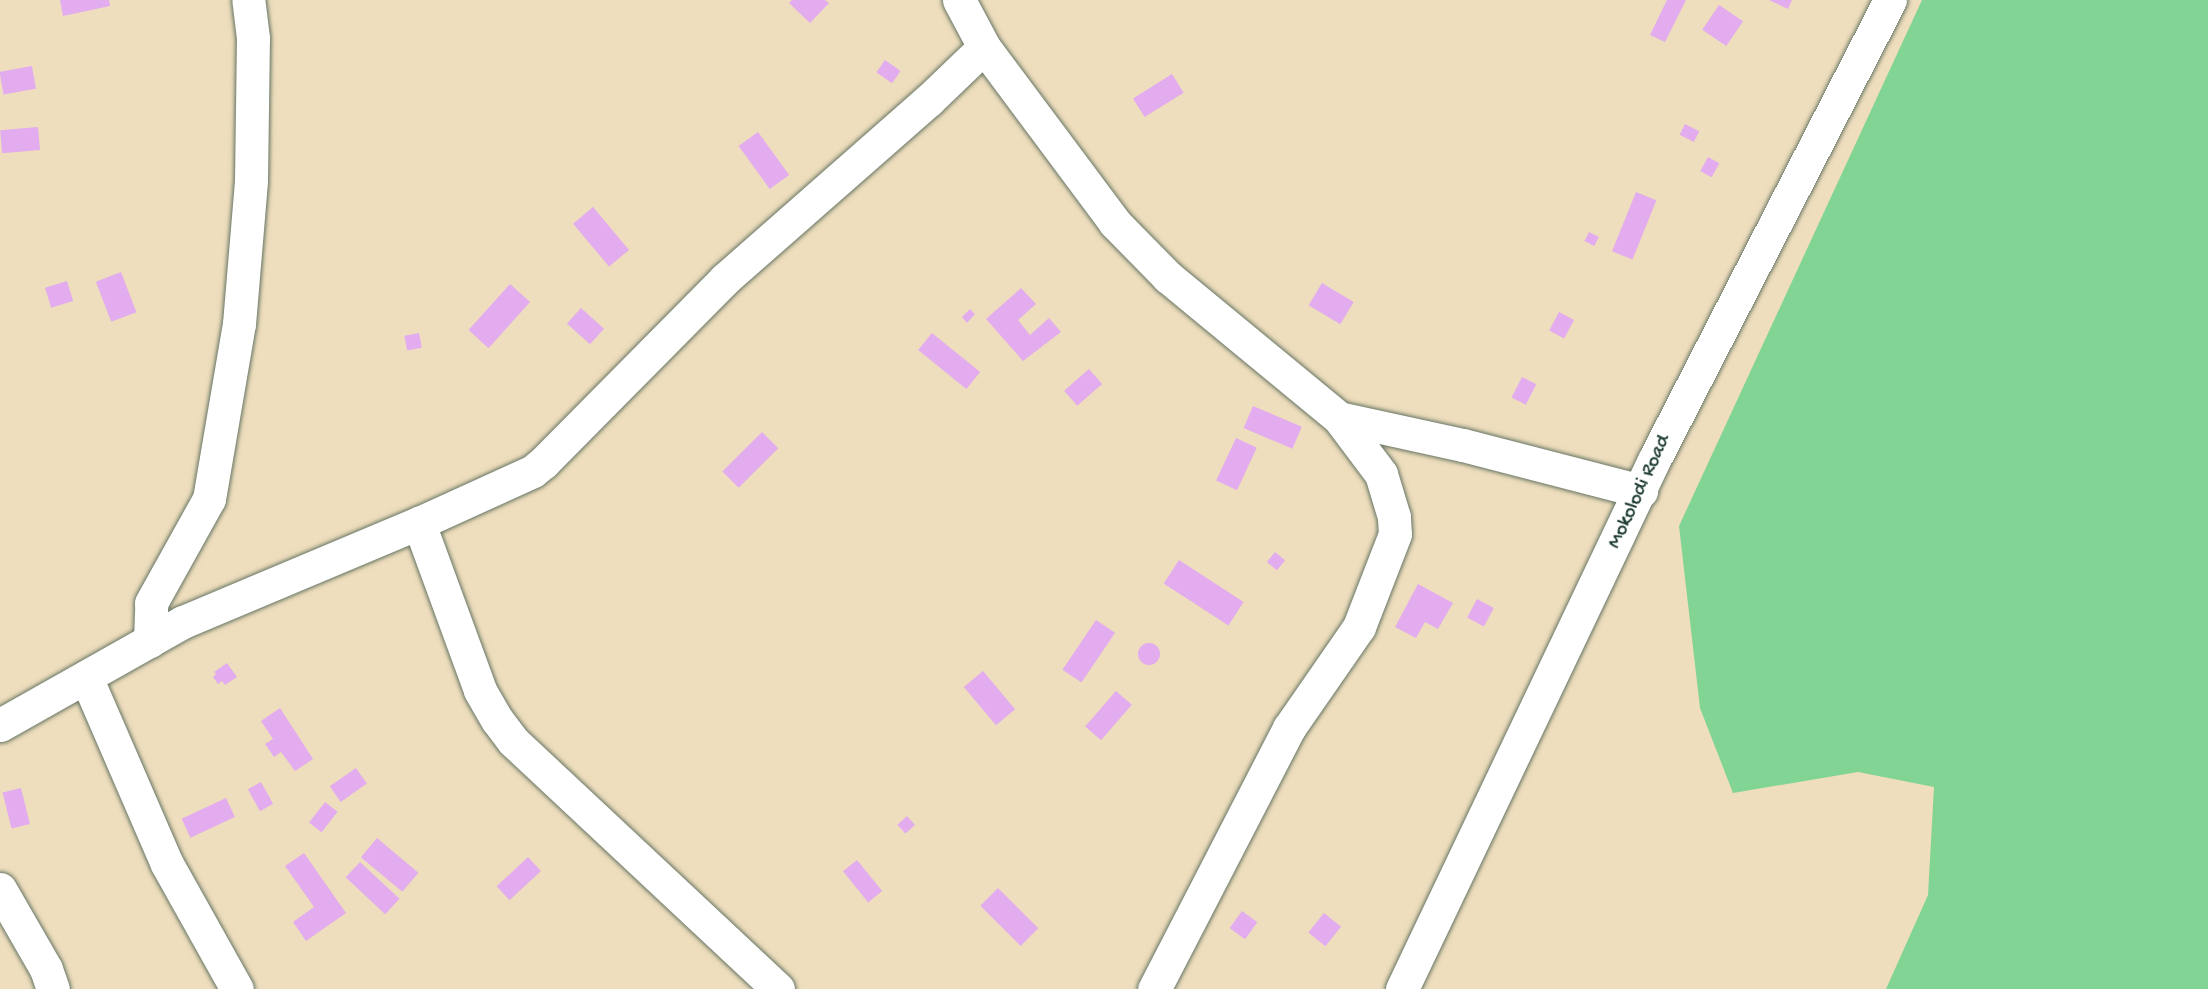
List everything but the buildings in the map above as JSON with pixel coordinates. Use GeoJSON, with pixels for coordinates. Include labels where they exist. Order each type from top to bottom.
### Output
{"type":"FeatureCollection","features":[{"type":"Feature","properties":{"kind":"street"},"geometry":{"type":"LineString","coordinates":[[150,641],[151,603],[208,499],[239,324],[251,180],[253,38],[248,0]]}},
{"type":"Feature","properties":{"kind":"street"},"geometry":{"type":"LineString","coordinates":[[959,0],[984,47],[1115,223],[1140,250],[1339,418],[1381,474],[1394,518],[1395,534],[1359,627],[1289,728],[1154,989]]}},
{"type":"Feature","properties":{"kind":"street","name":"Mokolodi Road"},"geometry":{"type":"LineString","coordinates":[[1402,989],[1654,460],[1890,0]]}},
{"type":"Feature","properties":{"kind":"street"},"geometry":{"type":"LineString","coordinates":[[0,725],[183,622],[419,523],[533,471],[725,279],[929,100],[984,47]]}},
{"type":"Feature","properties":{"kind":"street"},"geometry":{"type":"LineString","coordinates":[[1339,418],[1464,445],[1641,491]]}},
{"type":"Feature","properties":{"kind":"street"},"geometry":{"type":"LineString","coordinates":[[419,523],[480,690],[497,720],[513,741],[778,989]]}},
{"type":"Feature","properties":{"kind":"street"},"geometry":{"type":"LineString","coordinates":[[86,677],[167,864],[237,989]]}},
{"type":"Feature","properties":{"kind":"street"},"geometry":{"type":"LineString","coordinates":[[0,889],[46,969],[53,989]]}},
{"type":"Feature","properties":{"kind":"green space"},"geometry":{"type":"Polygon","coordinates":[[[1922,0],[2208,0],[2208,989],[1886,989],[1928,895],[1934,787],[1858,772],[1733,793],[1700,708],[1679,526],[1922,0]]]}}]}
